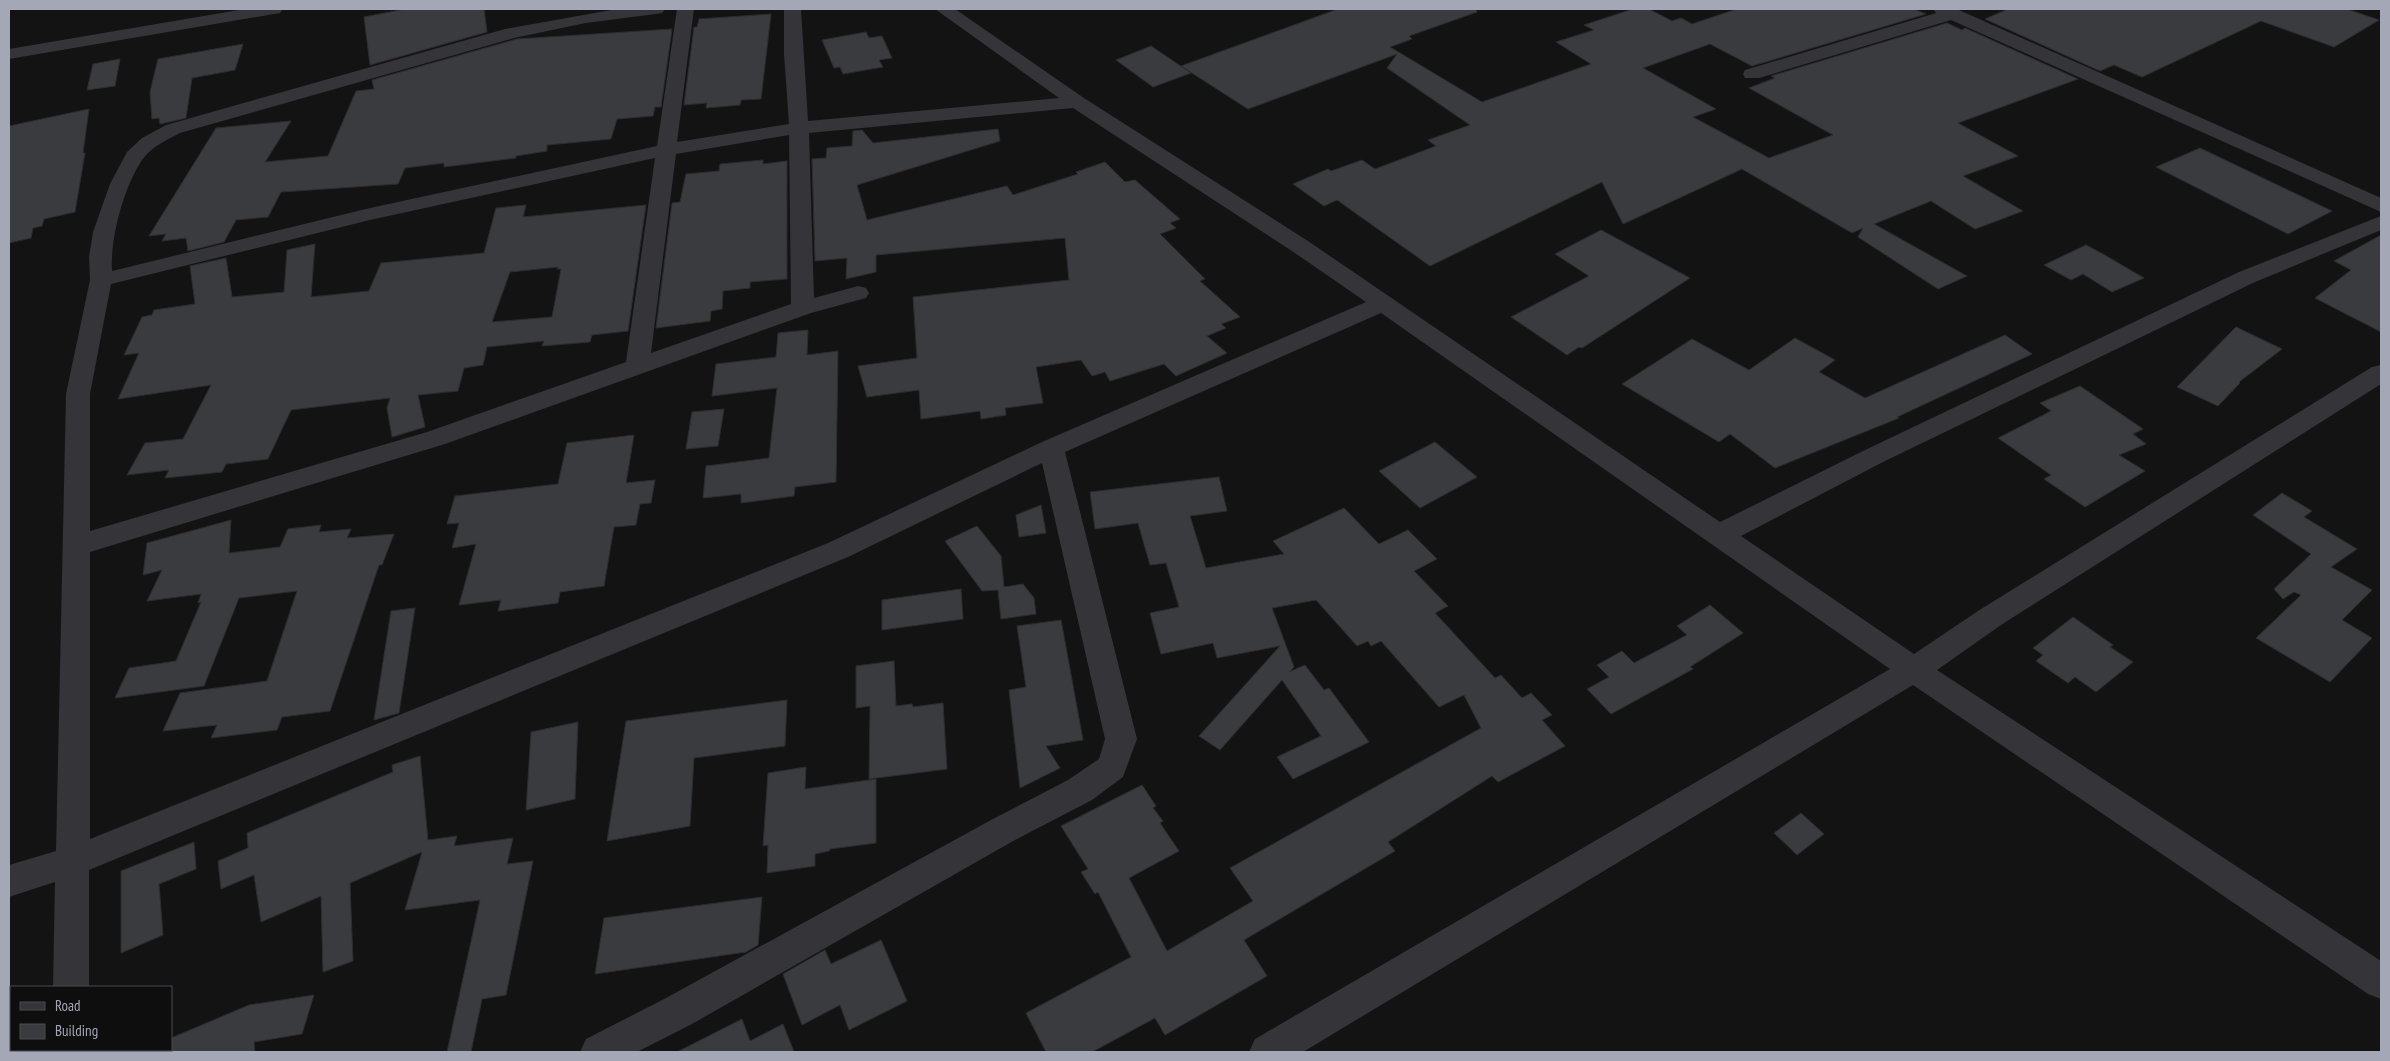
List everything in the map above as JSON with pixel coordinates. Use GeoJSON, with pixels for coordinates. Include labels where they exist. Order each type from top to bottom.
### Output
{"type":"FeatureCollection","features":[{"type":"Feature","properties":{"kind":"street"},"geometry":{"type":"LineString","coordinates":[[9,54],[274,9]]}},
{"type":"Feature","properties":{"kind":"street"},"geometry":{"type":"LineString","coordinates":[[71,986],[78,394],[101,280],[100,257],[104,232],[120,184],[134,156],[149,142],[173,129],[511,33],[586,18],[656,9]]}},
{"type":"Feature","properties":{"kind":"street"},"geometry":{"type":"LineString","coordinates":[[637,368],[664,150],[684,9]]}},
{"type":"Feature","properties":{"kind":"street"},"geometry":{"type":"LineString","coordinates":[[792,9],[793,54],[800,128],[804,308]]}},
{"type":"Feature","properties":{"kind":"street"},"geometry":{"type":"LineString","coordinates":[[944,9],[1077,102],[1300,246],[1381,304],[1914,670],[2381,982]]}},
{"type":"Feature","properties":{"kind":"street"},"geometry":{"type":"LineString","coordinates":[[1752,74],[1947,12],[2381,206]]}},
{"type":"Feature","properties":{"kind":"street"},"geometry":{"type":"LineString","coordinates":[[101,280],[370,214],[664,150],[800,128],[1077,102]]}},
{"type":"Feature","properties":{"kind":"street"},"geometry":{"type":"LineString","coordinates":[[1719,535],[1874,456],[2247,276],[2381,222]]}},
{"type":"Feature","properties":{"kind":"street"},"geometry":{"type":"LineString","coordinates":[[75,546],[436,438],[804,308],[858,293]]}},
{"type":"Feature","properties":{"kind":"street"},"geometry":{"type":"LineString","coordinates":[[9,881],[71,862],[838,550],[1051,448],[1381,304]]}},
{"type":"Feature","properties":{"kind":"street"},"geometry":{"type":"LineString","coordinates":[[1268,1052],[1914,670],[1999,612],[2381,373]]}},
{"type":"Feature","properties":{"kind":"street"},"geometry":{"type":"LineString","coordinates":[[599,1052],[679,1011],[1003,830],[1080,790],[1112,767],[1121,739],[1051,448]]}},
{"type":"Feature","properties":{"kind":"building"},"geometry":{"type":"Polygon","coordinates":[[[405,9],[484,9],[487,32],[370,65],[364,17],[405,9]]]}},
{"type":"Feature","properties":{"kind":"building"},"geometry":{"type":"Polygon","coordinates":[[[1338,9],[1476,9],[1477,12],[1409,36],[1412,39],[1390,47],[1482,102],[1591,64],[1556,42],[1594,30],[1584,25],[1633,9],[1649,9],[1672,21],[1681,18],[1692,24],[1737,9],[1914,9],[1926,14],[1752,66],[1710,44],[1643,68],[1716,109],[1693,117],[1769,158],[1833,135],[1749,88],[1775,78],[1771,76],[1947,23],[1962,30],[1965,28],[2078,79],[1958,123],[2018,156],[1963,176],[2023,211],[1975,229],[1931,201],[1874,224],[1967,276],[1938,289],[1858,237],[1863,228],[1852,233],[1742,169],[1623,224],[1602,182],[1430,266],[1337,200],[1324,206],[1293,184],[1328,169],[1331,171],[1362,160],[1375,169],[1436,146],[1428,140],[1470,125],[1387,68],[1397,54],[1248,109],[1181,66],[1338,9]]]}},
{"type":"Feature","properties":{"kind":"building"},"geometry":{"type":"Polygon","coordinates":[[[2008,9],[2347,9],[2379,20],[2334,47],[2261,21],[2142,77],[2114,65],[2100,71],[1985,19],[2008,9]]]}},
{"type":"Feature","properties":{"kind":"building"},"geometry":{"type":"Polygon","coordinates":[[[771,14],[761,99],[741,100],[740,105],[706,108],[707,103],[684,105],[694,27],[697,27],[699,19],[771,14]]]}},
{"type":"Feature","properties":{"kind":"building"},"geometry":{"type":"Polygon","coordinates":[[[672,29],[661,107],[655,107],[653,116],[617,119],[611,139],[547,145],[547,151],[516,156],[516,158],[444,167],[444,163],[405,168],[398,184],[281,192],[268,217],[236,220],[224,242],[188,251],[186,238],[162,241],[166,234],[149,236],[216,128],[291,121],[265,162],[328,156],[356,91],[374,89],[372,80],[517,39],[672,29]]]}},
{"type":"Feature","properties":{"kind":"building"},"geometry":{"type":"Polygon","coordinates":[[[866,32],[869,38],[882,36],[892,58],[879,60],[883,67],[843,74],[840,67],[834,68],[822,40],[866,32]]]}},
{"type":"Feature","properties":{"kind":"building"},"geometry":{"type":"Polygon","coordinates":[[[243,44],[235,70],[192,78],[186,118],[160,124],[159,118],[152,119],[150,92],[158,59],[243,44]]]}},
{"type":"Feature","properties":{"kind":"building"},"geometry":{"type":"Polygon","coordinates":[[[1151,46],[1191,73],[1153,87],[1116,60],[1151,46]]]}},
{"type":"Feature","properties":{"kind":"building"},"geometry":{"type":"Polygon","coordinates":[[[120,59],[115,86],[87,90],[93,64],[120,59]]]}},
{"type":"Feature","properties":{"kind":"building"},"geometry":{"type":"Polygon","coordinates":[[[89,109],[83,153],[85,153],[75,212],[44,219],[42,226],[33,228],[31,238],[9,243],[9,126],[89,109]]]}},
{"type":"Feature","properties":{"kind":"building"},"geometry":{"type":"Polygon","coordinates":[[[998,129],[1000,141],[857,185],[867,220],[1007,186],[1013,195],[1078,174],[1076,172],[1105,162],[1125,182],[1135,180],[1180,219],[1170,223],[1176,228],[1160,234],[1205,279],[1200,281],[1240,317],[1221,324],[1226,328],[1207,336],[1227,353],[1176,376],[1164,364],[1110,381],[1105,372],[1092,376],[1081,360],[1036,367],[1043,403],[1005,408],[1006,415],[981,419],[980,411],[921,419],[919,390],[867,397],[858,366],[917,358],[913,297],[1069,280],[1065,238],[876,255],[876,272],[846,279],[847,258],[815,261],[812,159],[826,158],[827,148],[852,146],[853,131],[862,130],[873,143],[998,129]]]}},
{"type":"Feature","properties":{"kind":"building"},"geometry":{"type":"Polygon","coordinates":[[[2200,148],[2332,211],[2288,234],[2156,167],[2200,148]]]}},
{"type":"Feature","properties":{"kind":"building"},"geometry":{"type":"Polygon","coordinates":[[[763,160],[763,164],[787,161],[787,279],[750,282],[750,288],[723,291],[722,309],[711,311],[710,321],[656,328],[672,203],[680,202],[686,174],[719,171],[720,164],[763,160]]]}},
{"type":"Feature","properties":{"kind":"building"},"geometry":{"type":"Polygon","coordinates":[[[526,205],[523,217],[646,205],[628,331],[592,335],[590,342],[542,346],[544,341],[487,347],[483,365],[464,368],[458,391],[418,395],[425,427],[392,437],[387,408],[390,398],[291,410],[268,459],[226,464],[222,472],[165,478],[169,470],[127,475],[145,443],[183,439],[211,385],[118,399],[139,353],[124,355],[142,317],[152,315],[154,310],[195,304],[190,266],[226,258],[232,297],[284,292],[287,250],[315,244],[311,297],[369,291],[381,263],[484,253],[496,208],[526,205]],[[558,267],[510,272],[492,322],[552,317],[561,269],[557,269],[558,267]]]}},
{"type":"Feature","properties":{"kind":"building"},"geometry":{"type":"Polygon","coordinates":[[[1601,230],[1690,278],[1582,348],[1579,347],[1567,355],[1511,317],[1589,276],[1555,254],[1601,230]]]}},
{"type":"Feature","properties":{"kind":"building"},"geometry":{"type":"Polygon","coordinates":[[[2381,235],[2381,332],[2315,298],[2351,270],[2334,261],[2381,235]]]}},
{"type":"Feature","properties":{"kind":"building"},"geometry":{"type":"Polygon","coordinates":[[[2086,245],[2144,278],[2112,292],[2083,274],[2071,280],[2044,265],[2086,245]]]}},
{"type":"Feature","properties":{"kind":"building"},"geometry":{"type":"Polygon","coordinates":[[[2236,327],[2282,349],[2239,382],[2218,406],[2177,387],[2236,327]]]}},
{"type":"Feature","properties":{"kind":"building"},"geometry":{"type":"Polygon","coordinates":[[[808,330],[807,355],[838,351],[836,482],[795,487],[794,496],[741,503],[741,494],[703,498],[706,466],[769,458],[777,388],[712,396],[716,364],[776,357],[778,333],[808,330]]]}},
{"type":"Feature","properties":{"kind":"building"},"geometry":{"type":"Polygon","coordinates":[[[2005,335],[2032,354],[1897,417],[1899,418],[1775,468],[1730,434],[1719,442],[1622,384],[1692,339],[1749,370],[1795,338],[1835,360],[1819,372],[1865,398],[2005,335]]]}},
{"type":"Feature","properties":{"kind":"building"},"geometry":{"type":"Polygon","coordinates":[[[2080,386],[2143,429],[2133,434],[2146,444],[2119,455],[2145,471],[2085,507],[2044,479],[2051,475],[1998,438],[2051,411],[2040,403],[2080,386]]]}},
{"type":"Feature","properties":{"kind":"building"},"geometry":{"type":"Polygon","coordinates":[[[724,409],[718,446],[686,449],[692,412],[724,409]]]}},
{"type":"Feature","properties":{"kind":"building"},"geometry":{"type":"Polygon","coordinates":[[[634,435],[626,483],[655,480],[651,503],[640,504],[636,525],[614,527],[604,586],[560,592],[558,603],[498,611],[501,600],[459,605],[476,544],[452,548],[459,523],[447,524],[455,496],[558,484],[567,443],[634,435]]]}},
{"type":"Feature","properties":{"kind":"building"},"geometry":{"type":"Polygon","coordinates":[[[1435,442],[1477,477],[1420,508],[1379,471],[1435,442]]]}},
{"type":"Feature","properties":{"kind":"building"},"geometry":{"type":"Polygon","coordinates":[[[1219,477],[1227,511],[1190,516],[1206,568],[1284,554],[1273,541],[1344,508],[1379,544],[1408,530],[1437,559],[1414,571],[1448,606],[1435,613],[1495,678],[1501,675],[1522,698],[1531,693],[1552,715],[1542,720],[1565,746],[1498,782],[1492,776],[1388,842],[1395,851],[1244,940],[1267,976],[1165,1035],[1155,1018],[1092,1052],[1046,1052],[1026,1013],[1131,957],[1098,892],[1095,894],[1081,872],[1088,869],[1061,826],[1142,785],[1156,806],[1153,808],[1163,821],[1160,823],[1179,851],[1129,878],[1167,951],[1253,901],[1230,868],[1481,728],[1464,695],[1439,707],[1381,641],[1371,646],[1368,641],[1357,646],[1316,600],[1272,608],[1294,667],[1289,672],[1305,665],[1324,690],[1329,688],[1369,742],[1293,779],[1277,757],[1321,736],[1282,680],[1220,750],[1199,736],[1280,646],[1217,658],[1213,643],[1161,654],[1150,613],[1179,607],[1166,563],[1150,565],[1138,523],[1095,529],[1090,492],[1219,477]]]}},
{"type":"Feature","properties":{"kind":"building"},"geometry":{"type":"Polygon","coordinates":[[[2282,493],[2312,511],[2304,517],[2357,549],[2331,567],[2372,590],[2342,620],[2372,638],[2330,682],[2256,638],[2301,595],[2294,592],[2283,599],[2274,589],[2311,554],[2253,515],[2282,493]]]}},
{"type":"Feature","properties":{"kind":"building"},"geometry":{"type":"Polygon","coordinates":[[[1041,505],[1046,533],[1019,537],[1016,515],[1041,505]]]}},
{"type":"Feature","properties":{"kind":"building"},"geometry":{"type":"Polygon","coordinates":[[[231,520],[229,553],[280,547],[288,529],[321,525],[319,532],[351,529],[347,538],[394,534],[382,565],[379,565],[330,711],[282,717],[277,730],[211,738],[217,725],[163,731],[180,693],[267,681],[297,591],[239,598],[204,686],[115,698],[129,668],[176,661],[201,602],[198,603],[201,594],[147,601],[162,570],[143,575],[147,543],[231,520]]]}},
{"type":"Feature","properties":{"kind":"building"},"geometry":{"type":"Polygon","coordinates":[[[977,526],[1001,556],[1004,587],[1023,584],[1034,598],[1036,614],[1001,619],[998,590],[982,591],[945,541],[977,526]]]}},
{"type":"Feature","properties":{"kind":"building"},"geometry":{"type":"Polygon","coordinates":[[[961,589],[963,619],[882,630],[882,600],[961,589]]]}},
{"type":"Feature","properties":{"kind":"building"},"geometry":{"type":"Polygon","coordinates":[[[1710,605],[1743,633],[1690,667],[1693,669],[1611,714],[1587,689],[1609,677],[1597,665],[1622,651],[1634,663],[1687,635],[1677,626],[1710,605]]]}},
{"type":"Feature","properties":{"kind":"building"},"geometry":{"type":"Polygon","coordinates":[[[415,608],[399,713],[374,720],[391,611],[415,608]]]}},
{"type":"Feature","properties":{"kind":"building"},"geometry":{"type":"Polygon","coordinates":[[[2073,617],[2113,645],[2110,647],[2133,662],[2096,692],[2075,677],[2068,683],[2036,661],[2043,655],[2033,648],[2073,617]]]}},
{"type":"Feature","properties":{"kind":"building"},"geometry":{"type":"Polygon","coordinates":[[[1061,620],[1083,740],[1046,746],[1060,768],[1020,788],[1009,690],[1026,687],[1017,626],[1061,620]]]}},
{"type":"Feature","properties":{"kind":"building"},"geometry":{"type":"Polygon","coordinates":[[[894,661],[896,706],[912,704],[913,707],[943,703],[947,769],[869,779],[870,706],[856,708],[856,666],[894,661]]]}},
{"type":"Feature","properties":{"kind":"building"},"geometry":{"type":"Polygon","coordinates":[[[787,700],[785,746],[694,758],[690,826],[607,841],[626,721],[787,700]]]}},
{"type":"Feature","properties":{"kind":"building"},"geometry":{"type":"Polygon","coordinates":[[[578,722],[575,799],[526,810],[531,732],[578,722]]]}},
{"type":"Feature","properties":{"kind":"building"},"geometry":{"type":"Polygon","coordinates":[[[420,756],[428,840],[457,836],[454,846],[513,838],[507,864],[533,861],[506,995],[482,999],[471,1052],[447,1052],[480,900],[405,910],[422,852],[350,883],[353,961],[323,972],[321,896],[261,922],[254,875],[221,889],[218,861],[248,848],[247,833],[393,772],[392,765],[420,756]]]}},
{"type":"Feature","properties":{"kind":"building"},"geometry":{"type":"Polygon","coordinates":[[[806,767],[805,789],[876,779],[876,843],[830,849],[829,851],[815,854],[815,866],[767,873],[768,845],[763,846],[768,773],[806,767]]]}},
{"type":"Feature","properties":{"kind":"building"},"geometry":{"type":"Polygon","coordinates":[[[1801,813],[1824,834],[1797,855],[1774,833],[1801,813]]]}},
{"type":"Feature","properties":{"kind":"building"},"geometry":{"type":"Polygon","coordinates":[[[194,842],[196,869],[159,884],[163,935],[121,953],[121,871],[194,842]]]}},
{"type":"Feature","properties":{"kind":"building"},"geometry":{"type":"Polygon","coordinates":[[[762,897],[758,945],[746,952],[595,974],[604,918],[762,897]]]}},
{"type":"Feature","properties":{"kind":"building"},"geometry":{"type":"Polygon","coordinates":[[[881,940],[907,1001],[849,1030],[840,1005],[802,1025],[783,974],[825,950],[831,964],[881,940]]]}},
{"type":"Feature","properties":{"kind":"building"},"geometry":{"type":"Polygon","coordinates":[[[314,995],[302,1034],[254,1042],[255,1052],[138,1052],[172,1051],[172,1038],[249,1005],[314,995]]]}},
{"type":"Feature","properties":{"kind":"building"},"geometry":{"type":"Polygon","coordinates":[[[742,1019],[750,1041],[783,1024],[794,1052],[677,1052],[742,1019]]]}}]}
